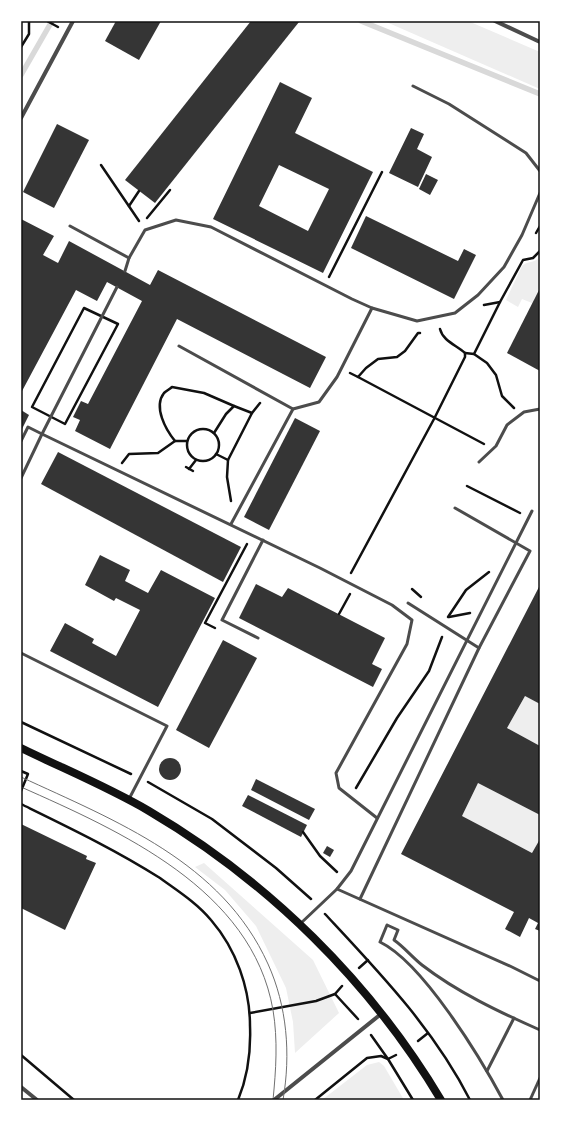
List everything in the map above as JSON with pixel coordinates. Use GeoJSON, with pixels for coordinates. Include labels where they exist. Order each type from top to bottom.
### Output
{"type":"FeatureCollection","features":[{"type":"Feature","properties":{"kind":"main road"},"geometry":{"type":"LineString","coordinates":[[21,748],[129,800],[173,826],[231,866],[300,924],[350,976],[382,1013],[408,1049],[441,1100]]}},
{"type":"Feature","properties":{"kind":"street"},"geometry":{"type":"LineString","coordinates":[[21,118],[73,21]]}},
{"type":"Feature","properties":{"kind":"street"},"geometry":{"type":"LineString","coordinates":[[495,21],[540,42]]}},
{"type":"Feature","properties":{"kind":"street"},"geometry":{"type":"LineString","coordinates":[[274,1100],[382,1013]]}},
{"type":"Feature","properties":{"kind":"street"},"geometry":{"type":"LineString","coordinates":[[21,1087],[37,1100]]}},
{"type":"Feature","properties":{"kind":"lane"},"geometry":{"type":"LineString","coordinates":[[413,86],[449,104],[526,153],[540,171]]}},
{"type":"Feature","properties":{"kind":"lane"},"geometry":{"type":"LineString","coordinates":[[125,271],[129,258],[145,230],[176,220],[211,227],[372,308],[417,321],[455,313],[478,295],[504,267],[522,235],[540,193]]}},
{"type":"Feature","properties":{"kind":"lane"},"geometry":{"type":"LineString","coordinates":[[70,226],[129,258]]}},
{"type":"Feature","properties":{"kind":"lane"},"geometry":{"type":"LineString","coordinates":[[21,478],[116,287]]}},
{"type":"Feature","properties":{"kind":"lane"},"geometry":{"type":"LineString","coordinates":[[180,346],[293,409],[318,402],[336,377],[372,308]]}},
{"type":"Feature","properties":{"kind":"lane"},"geometry":{"type":"LineString","coordinates":[[232,524],[293,409]]}},
{"type":"Feature","properties":{"kind":"lane"},"geometry":{"type":"LineString","coordinates":[[479,462],[496,446],[507,425],[524,412],[540,409]]}},
{"type":"Feature","properties":{"kind":"lane"},"geometry":{"type":"LineString","coordinates":[[21,441],[28,427],[232,524],[392,605],[412,620],[407,644],[336,774],[339,788],[377,818]]}},
{"type":"Feature","properties":{"kind":"lane"},"geometry":{"type":"LineString","coordinates":[[360,899],[479,648],[530,551],[455,508]]}},
{"type":"Feature","properties":{"kind":"lane"},"geometry":{"type":"LineString","coordinates":[[300,924],[337,889],[345,879],[532,511]]}},
{"type":"Feature","properties":{"kind":"lane"},"geometry":{"type":"LineString","coordinates":[[258,638],[222,620],[263,540]]}},
{"type":"Feature","properties":{"kind":"lane"},"geometry":{"type":"LineString","coordinates":[[408,603],[479,648]]}},
{"type":"Feature","properties":{"kind":"lane"},"geometry":{"type":"LineString","coordinates":[[21,653],[167,726],[129,800]]}},
{"type":"Feature","properties":{"kind":"lane"},"geometry":{"type":"LineString","coordinates":[[337,889],[540,981]]}},
{"type":"Feature","properties":{"kind":"lane"},"geometry":{"type":"LineString","coordinates":[[503,1100],[487,1071],[439,999],[392,948],[380,942],[387,925],[398,930],[394,940],[420,964],[455,987],[540,1030]]}},
{"type":"Feature","properties":{"kind":"lane"},"geometry":{"type":"LineString","coordinates":[[487,1071],[514,1018]]}},
{"type":"Feature","properties":{"kind":"lane"},"geometry":{"type":"LineString","coordinates":[[530,1100],[540,1078]]}},
{"type":"Feature","properties":{"kind":"path"},"geometry":{"type":"LineString","coordinates":[[21,47],[29,34],[29,21]]}},
{"type":"Feature","properties":{"kind":"path"},"geometry":{"type":"LineString","coordinates":[[47,21],[56,27]]}},
{"type":"Feature","properties":{"kind":"path"},"geometry":{"type":"LineString","coordinates":[[101,165],[145,230]]}},
{"type":"Feature","properties":{"kind":"path"},"geometry":{"type":"LineString","coordinates":[[325,285],[382,172]]}},
{"type":"Feature","properties":{"kind":"path"},"geometry":{"type":"LineString","coordinates":[[129,206],[139,190]]}},
{"type":"Feature","properties":{"kind":"path"},"geometry":{"type":"LineString","coordinates":[[141,224],[170,190]]}},
{"type":"Feature","properties":{"kind":"path"},"geometry":{"type":"LineString","coordinates":[[474,354],[500,302]]}},
{"type":"Feature","properties":{"kind":"path"},"geometry":{"type":"LineString","coordinates":[[440,329],[442,335],[465,353],[474,354],[488,363],[496,375],[502,396],[516,409]]}},
{"type":"Feature","properties":{"kind":"path"},"geometry":{"type":"LineString","coordinates":[[346,582],[434,419],[465,356],[465,353]]}},
{"type":"Feature","properties":{"kind":"path"},"geometry":{"type":"LineString","coordinates":[[358,377],[434,419],[488,445]]}},
{"type":"Feature","properties":{"kind":"path"},"geometry":{"type":"LineString","coordinates":[[175,441],[167,432],[162,418],[160,404],[164,393],[172,387],[204,393],[252,413],[228,460],[228,477],[236,517]]}},
{"type":"Feature","properties":{"kind":"path"},"geometry":{"type":"LineString","coordinates":[[214,433],[226,414],[234,406]]}},
{"type":"Feature","properties":{"kind":"path"},"geometry":{"type":"LineString","coordinates":[[511,412],[520,408]]}},
{"type":"Feature","properties":{"kind":"path"},"geometry":{"type":"LineString","coordinates":[[204,428],[214,433],[219,443],[216,454],[207,461],[196,460],[188,452],[187,441],[193,431],[204,428]]}},
{"type":"Feature","properties":{"kind":"path"},"geometry":{"type":"LineString","coordinates":[[117,470],[129,454],[158,453],[175,441],[187,441]]}},
{"type":"Feature","properties":{"kind":"path"},"geometry":{"type":"LineString","coordinates":[[216,454],[228,460]]}},
{"type":"Feature","properties":{"kind":"path"},"geometry":{"type":"LineString","coordinates":[[189,469],[196,460]]}},
{"type":"Feature","properties":{"kind":"path"},"geometry":{"type":"LineString","coordinates":[[186,467],[193,471]]}},
{"type":"Feature","properties":{"kind":"path"},"geometry":{"type":"LineString","coordinates":[[467,486],[529,517]]}},
{"type":"Feature","properties":{"kind":"path"},"geometry":{"type":"LineString","coordinates":[[446,623],[448,617],[466,590],[485,574],[504,566]]}},
{"type":"Feature","properties":{"kind":"path"},"geometry":{"type":"LineString","coordinates":[[340,614],[354,587]]}},
{"type":"Feature","properties":{"kind":"path"},"geometry":{"type":"LineString","coordinates":[[412,589],[424,600]]}},
{"type":"Feature","properties":{"kind":"path"},"geometry":{"type":"LineString","coordinates":[[448,617],[482,610]]}},
{"type":"Feature","properties":{"kind":"path"},"geometry":{"type":"LineString","coordinates":[[351,798],[397,718],[429,671],[442,636]]}},
{"type":"Feature","properties":{"kind":"path"},"geometry":{"type":"LineString","coordinates":[[21,771],[28,774],[21,790]]}},
{"type":"Feature","properties":{"kind":"path"},"geometry":{"type":"LineString","coordinates":[[21,804],[118,852],[176,889],[198,906],[212,921],[234,956],[244,978],[250,1013],[251,1042],[248,1065],[238,1100]]}},
{"type":"Feature","properties":{"kind":"path"},"geometry":{"type":"LineString","coordinates":[[303,832],[320,856],[345,879]]}},
{"type":"Feature","properties":{"kind":"path"},"geometry":{"type":"LineString","coordinates":[[250,1013],[316,1001],[335,994],[350,976],[368,960]]}},
{"type":"Feature","properties":{"kind":"path"},"geometry":{"type":"LineString","coordinates":[[428,1033],[455,1072],[470,1100]]}},
{"type":"Feature","properties":{"kind":"path"},"geometry":{"type":"LineString","coordinates":[[21,1055],[74,1100]]}},
{"type":"Feature","properties":{"kind":"path"},"geometry":{"type":"LineString","coordinates":[[315,1100],[367,1058],[380,1056],[388,1059],[413,1100]]}},
{"type":"Feature","properties":{"kind":"shaded area"},"geometry":{"type":"Polygon","coordinates":[[[384,21],[468,21],[540,52],[540,89],[384,21]]]}},
{"type":"Feature","properties":{"kind":"shaded area"},"geometry":{"type":"Polygon","coordinates":[[[540,257],[540,287],[532,303],[522,299],[518,307],[506,300],[522,266],[540,257]]]}},
{"type":"Feature","properties":{"kind":"shaded area"},"geometry":{"type":"Polygon","coordinates":[[[525,696],[540,704],[540,746],[507,728],[525,696]]]}},
{"type":"Feature","properties":{"kind":"shaded area"},"geometry":{"type":"Polygon","coordinates":[[[478,783],[540,815],[540,839],[532,853],[462,816],[478,783]]]}},
{"type":"Feature","properties":{"kind":"shaded area"},"geometry":{"type":"Polygon","coordinates":[[[204,863],[313,960],[339,1013],[295,1053],[293,1022],[286,988],[256,926],[225,890],[195,867],[204,863]]]}},
{"type":"Feature","properties":{"kind":"shaded area"},"geometry":{"type":"Polygon","coordinates":[[[379,1062],[384,1066],[404,1100],[322,1100],[367,1065],[379,1062]]]}},
{"type":"Feature","properties":{"kind":"building"},"geometry":{"type":"Polygon","coordinates":[[[116,21],[161,21],[139,60],[105,41],[116,21]]]}},
{"type":"Feature","properties":{"kind":"building"},"geometry":{"type":"Polygon","coordinates":[[[251,21],[299,22],[155,203],[125,180],[251,21]]]}},
{"type":"Feature","properties":{"kind":"building"},"geometry":{"type":"Polygon","coordinates":[[[280,82],[312,98],[295,133],[373,172],[323,273],[213,219],[280,82]],[[279,165],[259,206],[308,231],[329,189],[279,165]]]}},
{"type":"Feature","properties":{"kind":"building"},"geometry":{"type":"Polygon","coordinates":[[[57,124],[89,140],[54,208],[23,192],[57,124]]]}},
{"type":"Feature","properties":{"kind":"building"},"geometry":{"type":"Polygon","coordinates":[[[411,128],[424,134],[417,149],[432,157],[418,187],[389,173],[411,128]]]}},
{"type":"Feature","properties":{"kind":"building"},"geometry":{"type":"Polygon","coordinates":[[[426,174],[438,180],[430,195],[419,189],[426,174]]]}},
{"type":"Feature","properties":{"kind":"building"},"geometry":{"type":"Polygon","coordinates":[[[366,216],[458,261],[464,249],[476,255],[454,299],[351,248],[366,216]]]}},
{"type":"Feature","properties":{"kind":"building"},"geometry":{"type":"Polygon","coordinates":[[[21,219],[54,236],[43,255],[58,263],[69,241],[150,285],[158,270],[326,357],[310,388],[177,319],[110,449],[75,431],[80,420],[73,417],[81,401],[88,404],[142,301],[107,282],[97,301],[76,290],[21,393],[21,219]]]}},
{"type":"Feature","properties":{"kind":"building"},"geometry":{"type":"Polygon","coordinates":[[[540,288],[540,371],[507,353],[540,288]]]}},
{"type":"Feature","properties":{"kind":"building"},"geometry":{"type":"Polygon","coordinates":[[[21,410],[29,415],[21,431],[21,410]]]}},
{"type":"Feature","properties":{"kind":"building"},"geometry":{"type":"Polygon","coordinates":[[[295,418],[320,431],[269,530],[244,517],[295,418]]]}},
{"type":"Feature","properties":{"kind":"building"},"geometry":{"type":"Polygon","coordinates":[[[58,452],[241,547],[223,582],[41,484],[58,452]]]}},
{"type":"Feature","properties":{"kind":"building"},"geometry":{"type":"Polygon","coordinates":[[[100,555],[130,570],[125,581],[148,593],[161,570],[215,598],[158,707],[50,651],[65,623],[94,639],[92,643],[116,656],[140,610],[116,598],[114,601],[85,585],[100,555]]]}},
{"type":"Feature","properties":{"kind":"building"},"geometry":{"type":"Polygon","coordinates":[[[256,584],[282,597],[288,588],[385,638],[372,664],[382,669],[373,687],[239,618],[256,584]]]}},
{"type":"Feature","properties":{"kind":"building"},"geometry":{"type":"Polygon","coordinates":[[[540,585],[540,704],[525,696],[507,728],[540,746],[540,815],[478,783],[462,816],[532,853],[540,839],[540,931],[535,929],[538,923],[529,918],[520,937],[505,929],[514,912],[401,854],[540,585]]]}},
{"type":"Feature","properties":{"kind":"building"},"geometry":{"type":"Polygon","coordinates":[[[223,640],[257,658],[209,748],[176,730],[223,640]]]}},
{"type":"Feature","properties":{"kind":"building"},"geometry":{"type":"Polygon","coordinates":[[[170,758],[178,761],[181,769],[178,777],[170,780],[162,777],[159,769],[162,761],[170,758]]]}},
{"type":"Feature","properties":{"kind":"building"},"geometry":{"type":"Polygon","coordinates":[[[256,779],[315,809],[309,820],[251,790],[256,779]]]}},
{"type":"Feature","properties":{"kind":"building"},"geometry":{"type":"Polygon","coordinates":[[[248,795],[307,825],[301,837],[242,806],[248,795]]]}},
{"type":"Feature","properties":{"kind":"building"},"geometry":{"type":"Polygon","coordinates":[[[21,824],[87,856],[86,859],[96,863],[65,930],[21,908],[21,824]]]}},
{"type":"Feature","properties":{"kind":"building"},"geometry":{"type":"Polygon","coordinates":[[[327,846],[334,850],[330,857],[323,853],[327,846]]]}},
{"type":"Feature","properties":{"kind":"waterway"},"geometry":{"type":"LineString","coordinates":[[21,75],[52,21]]}},
{"type":"Feature","properties":{"kind":"waterway"},"geometry":{"type":"LineString","coordinates":[[361,21],[540,94]]}},
{"type":"Feature","properties":{"kind":"tram line"},"geometry":{"type":"LineString","coordinates":[[21,777],[93,810],[163,849],[195,872],[223,898],[248,928],[268,964],[283,1013],[287,1048],[287,1065],[283,1100]]}},
{"type":"Feature","properties":{"kind":"tram line"},"geometry":{"type":"LineString","coordinates":[[21,787],[99,823],[139,845],[176,870],[210,898],[239,930],[260,967],[273,1010],[276,1032],[273,1100]]}}]}
